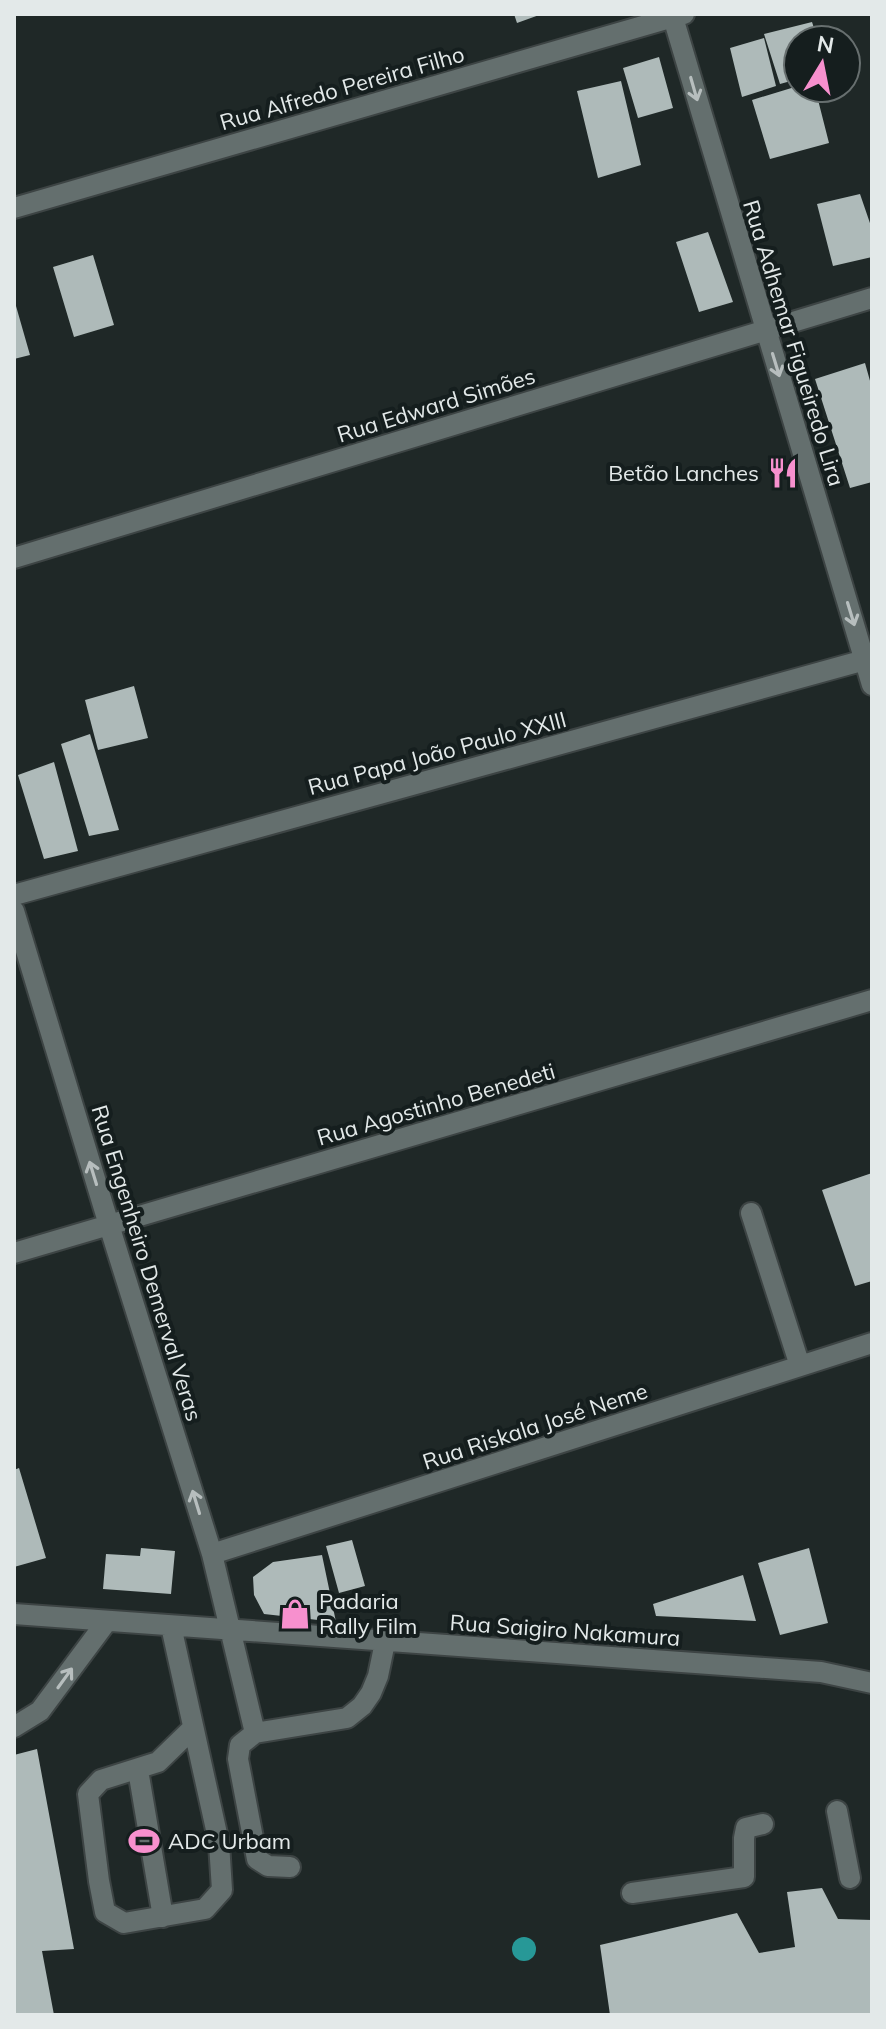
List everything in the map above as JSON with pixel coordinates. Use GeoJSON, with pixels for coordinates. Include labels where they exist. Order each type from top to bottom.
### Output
{"type":"FeatureCollection","features":[{"type":"Feature","properties":{"kind":"street","name":"Rua Alfredo Pereira Filho"},"geometry":{"type":"LineString","coordinates":[[14,208],[676,15]]}},
{"type":"Feature","properties":{"kind":"street","name":"Rua Adhemar Figueiredo Lira"},"geometry":{"type":"LineString","coordinates":[[676,15],[765,330],[868,659],[872,685]]}},
{"type":"Feature","properties":{"kind":"street","name":"Rua Edward Simões"},"geometry":{"type":"LineString","coordinates":[[14,558],[872,298]]}},
{"type":"Feature","properties":{"kind":"street","name":"Rua Papa João Paulo XXIII"},"geometry":{"type":"LineString","coordinates":[[14,895],[868,659]]}},
{"type":"Feature","properties":{"kind":"street","name":"Rua Engenheiro Demerval Veras"},"geometry":{"type":"LineString","coordinates":[[14,911],[212,1554],[255,1733]]}},
{"type":"Feature","properties":{"kind":"street","name":"Rua Agostinho Benedeti"},"geometry":{"type":"LineString","coordinates":[[14,1253],[872,1000]]}},
{"type":"Feature","properties":{"kind":"street"},"geometry":{"type":"LineString","coordinates":[[751,1213],[800,1366]]}},
{"type":"Feature","properties":{"kind":"street","name":"Rua Riskala José Neme"},"geometry":{"type":"LineString","coordinates":[[212,1554],[872,1343]]}},
{"type":"Feature","properties":{"kind":"street","name":"Rua Saigiro Nakamura"},"geometry":{"type":"LineString","coordinates":[[14,1614],[821,1672],[872,1683]]}},
{"type":"Feature","properties":{"kind":"street"},"geometry":{"type":"LineString","coordinates":[[14,1727],[40,1711],[107,1621]]}},
{"type":"Feature","properties":{"kind":"street"},"geometry":{"type":"LineString","coordinates":[[171,1626],[219,1843],[222,1890],[205,1909],[124,1923],[105,1912],[88,1794],[101,1780],[158,1762],[193,1728]]}},
{"type":"Feature","properties":{"kind":"street"},"geometry":{"type":"LineString","coordinates":[[290,1867],[268,1866],[257,1859],[238,1759],[240,1745],[255,1733],[347,1718],[362,1706],[371,1693],[385,1642]]}},
{"type":"Feature","properties":{"kind":"street"},"geometry":{"type":"LineString","coordinates":[[138,1770],[163,1917]]}},
{"type":"Feature","properties":{"kind":"street"},"geometry":{"type":"LineString","coordinates":[[837,1811],[850,1878]]}},
{"type":"Feature","properties":{"kind":"street"},"geometry":{"type":"LineString","coordinates":[[632,1893],[744,1877],[746,1828],[763,1824]]}},
{"type":"Feature","properties":{"kind":"building"},"geometry":{"type":"Polygon","coordinates":[[[514,14],[542,14],[517,23],[514,14]]]}},
{"type":"Feature","properties":{"kind":"building"},"geometry":{"type":"Polygon","coordinates":[[[782,30],[782,83],[780,84],[764,34],[782,30]]]}},
{"type":"Feature","properties":{"kind":"building"},"geometry":{"type":"Polygon","coordinates":[[[764,38],[776,86],[742,97],[730,48],[764,38]]]}},
{"type":"Feature","properties":{"kind":"building"},"geometry":{"type":"Polygon","coordinates":[[[659,57],[673,108],[638,118],[623,68],[659,57]]]}},
{"type":"Feature","properties":{"kind":"building"},"geometry":{"type":"Polygon","coordinates":[[[621,81],[641,165],[598,178],[577,91],[621,81]]]}},
{"type":"Feature","properties":{"kind":"building"},"geometry":{"type":"Polygon","coordinates":[[[782,91],[782,104],[819,104],[829,143],[770,159],[752,100],[782,91]]]}},
{"type":"Feature","properties":{"kind":"building"},"geometry":{"type":"Polygon","coordinates":[[[860,194],[872,229],[872,257],[833,266],[817,204],[860,194]]]}},
{"type":"Feature","properties":{"kind":"building"},"geometry":{"type":"Polygon","coordinates":[[[708,232],[733,302],[699,312],[676,242],[708,232]]]}},
{"type":"Feature","properties":{"kind":"building"},"geometry":{"type":"Polygon","coordinates":[[[93,255],[114,325],[74,337],[53,267],[93,255]]]}},
{"type":"Feature","properties":{"kind":"building"},"geometry":{"type":"Polygon","coordinates":[[[14,299],[30,355],[14,359],[14,299]]]}},
{"type":"Feature","properties":{"kind":"building"},"geometry":{"type":"Polygon","coordinates":[[[865,363],[872,388],[872,482],[850,488],[815,379],[865,363]]]}},
{"type":"Feature","properties":{"kind":"building"},"geometry":{"type":"Polygon","coordinates":[[[134,686],[148,738],[98,750],[85,700],[134,686]]]}},
{"type":"Feature","properties":{"kind":"building"},"geometry":{"type":"Polygon","coordinates":[[[90,734],[119,830],[89,836],[61,744],[90,734]]]}},
{"type":"Feature","properties":{"kind":"building"},"geometry":{"type":"Polygon","coordinates":[[[54,762],[78,851],[44,859],[18,775],[54,762]]]}},
{"type":"Feature","properties":{"kind":"building"},"geometry":{"type":"Polygon","coordinates":[[[872,1173],[872,1281],[855,1286],[822,1190],[872,1173]]]}},
{"type":"Feature","properties":{"kind":"building"},"geometry":{"type":"Polygon","coordinates":[[[19,1468],[46,1558],[14,1567],[14,1470],[19,1468]]]}},
{"type":"Feature","properties":{"kind":"building"},"geometry":{"type":"Polygon","coordinates":[[[352,1540],[365,1586],[339,1593],[326,1546],[352,1540]]]}},
{"type":"Feature","properties":{"kind":"building"},"geometry":{"type":"Polygon","coordinates":[[[141,1548],[175,1551],[171,1594],[103,1589],[106,1554],[140,1556],[141,1548]]]}},
{"type":"Feature","properties":{"kind":"building"},"geometry":{"type":"Polygon","coordinates":[[[809,1548],[828,1623],[780,1635],[758,1563],[809,1548]]]}},
{"type":"Feature","properties":{"kind":"building"},"geometry":{"type":"Polygon","coordinates":[[[322,1555],[336,1622],[264,1614],[254,1595],[253,1577],[273,1562],[322,1555]]]}},
{"type":"Feature","properties":{"kind":"building"},"geometry":{"type":"Polygon","coordinates":[[[743,1575],[756,1621],[656,1616],[653,1604],[743,1575]]]}},
{"type":"Feature","properties":{"kind":"building"},"geometry":{"type":"Polygon","coordinates":[[[37,1749],[74,1949],[42,1951],[54,2015],[14,2015],[14,1755],[37,1749]]]}},
{"type":"Feature","properties":{"kind":"building"},"geometry":{"type":"Polygon","coordinates":[[[822,1888],[838,1919],[872,1920],[872,2015],[610,2015],[600,1945],[737,1913],[759,1953],[795,1947],[787,1892],[822,1888]]]}},
{"type":"Feature","properties":{"kind":"place","name":"Betão Lanches"},"geometry":{"type":"Point","coordinates":[783,473]}},
{"type":"Feature","properties":{"kind":"place","name":"Padaria Rally Film"},"geometry":{"type":"Point","coordinates":[295,1614]}},
{"type":"Feature","properties":{"kind":"place","name":"ADC Urbam"},"geometry":{"type":"Point","coordinates":[144,1841]}}]}
